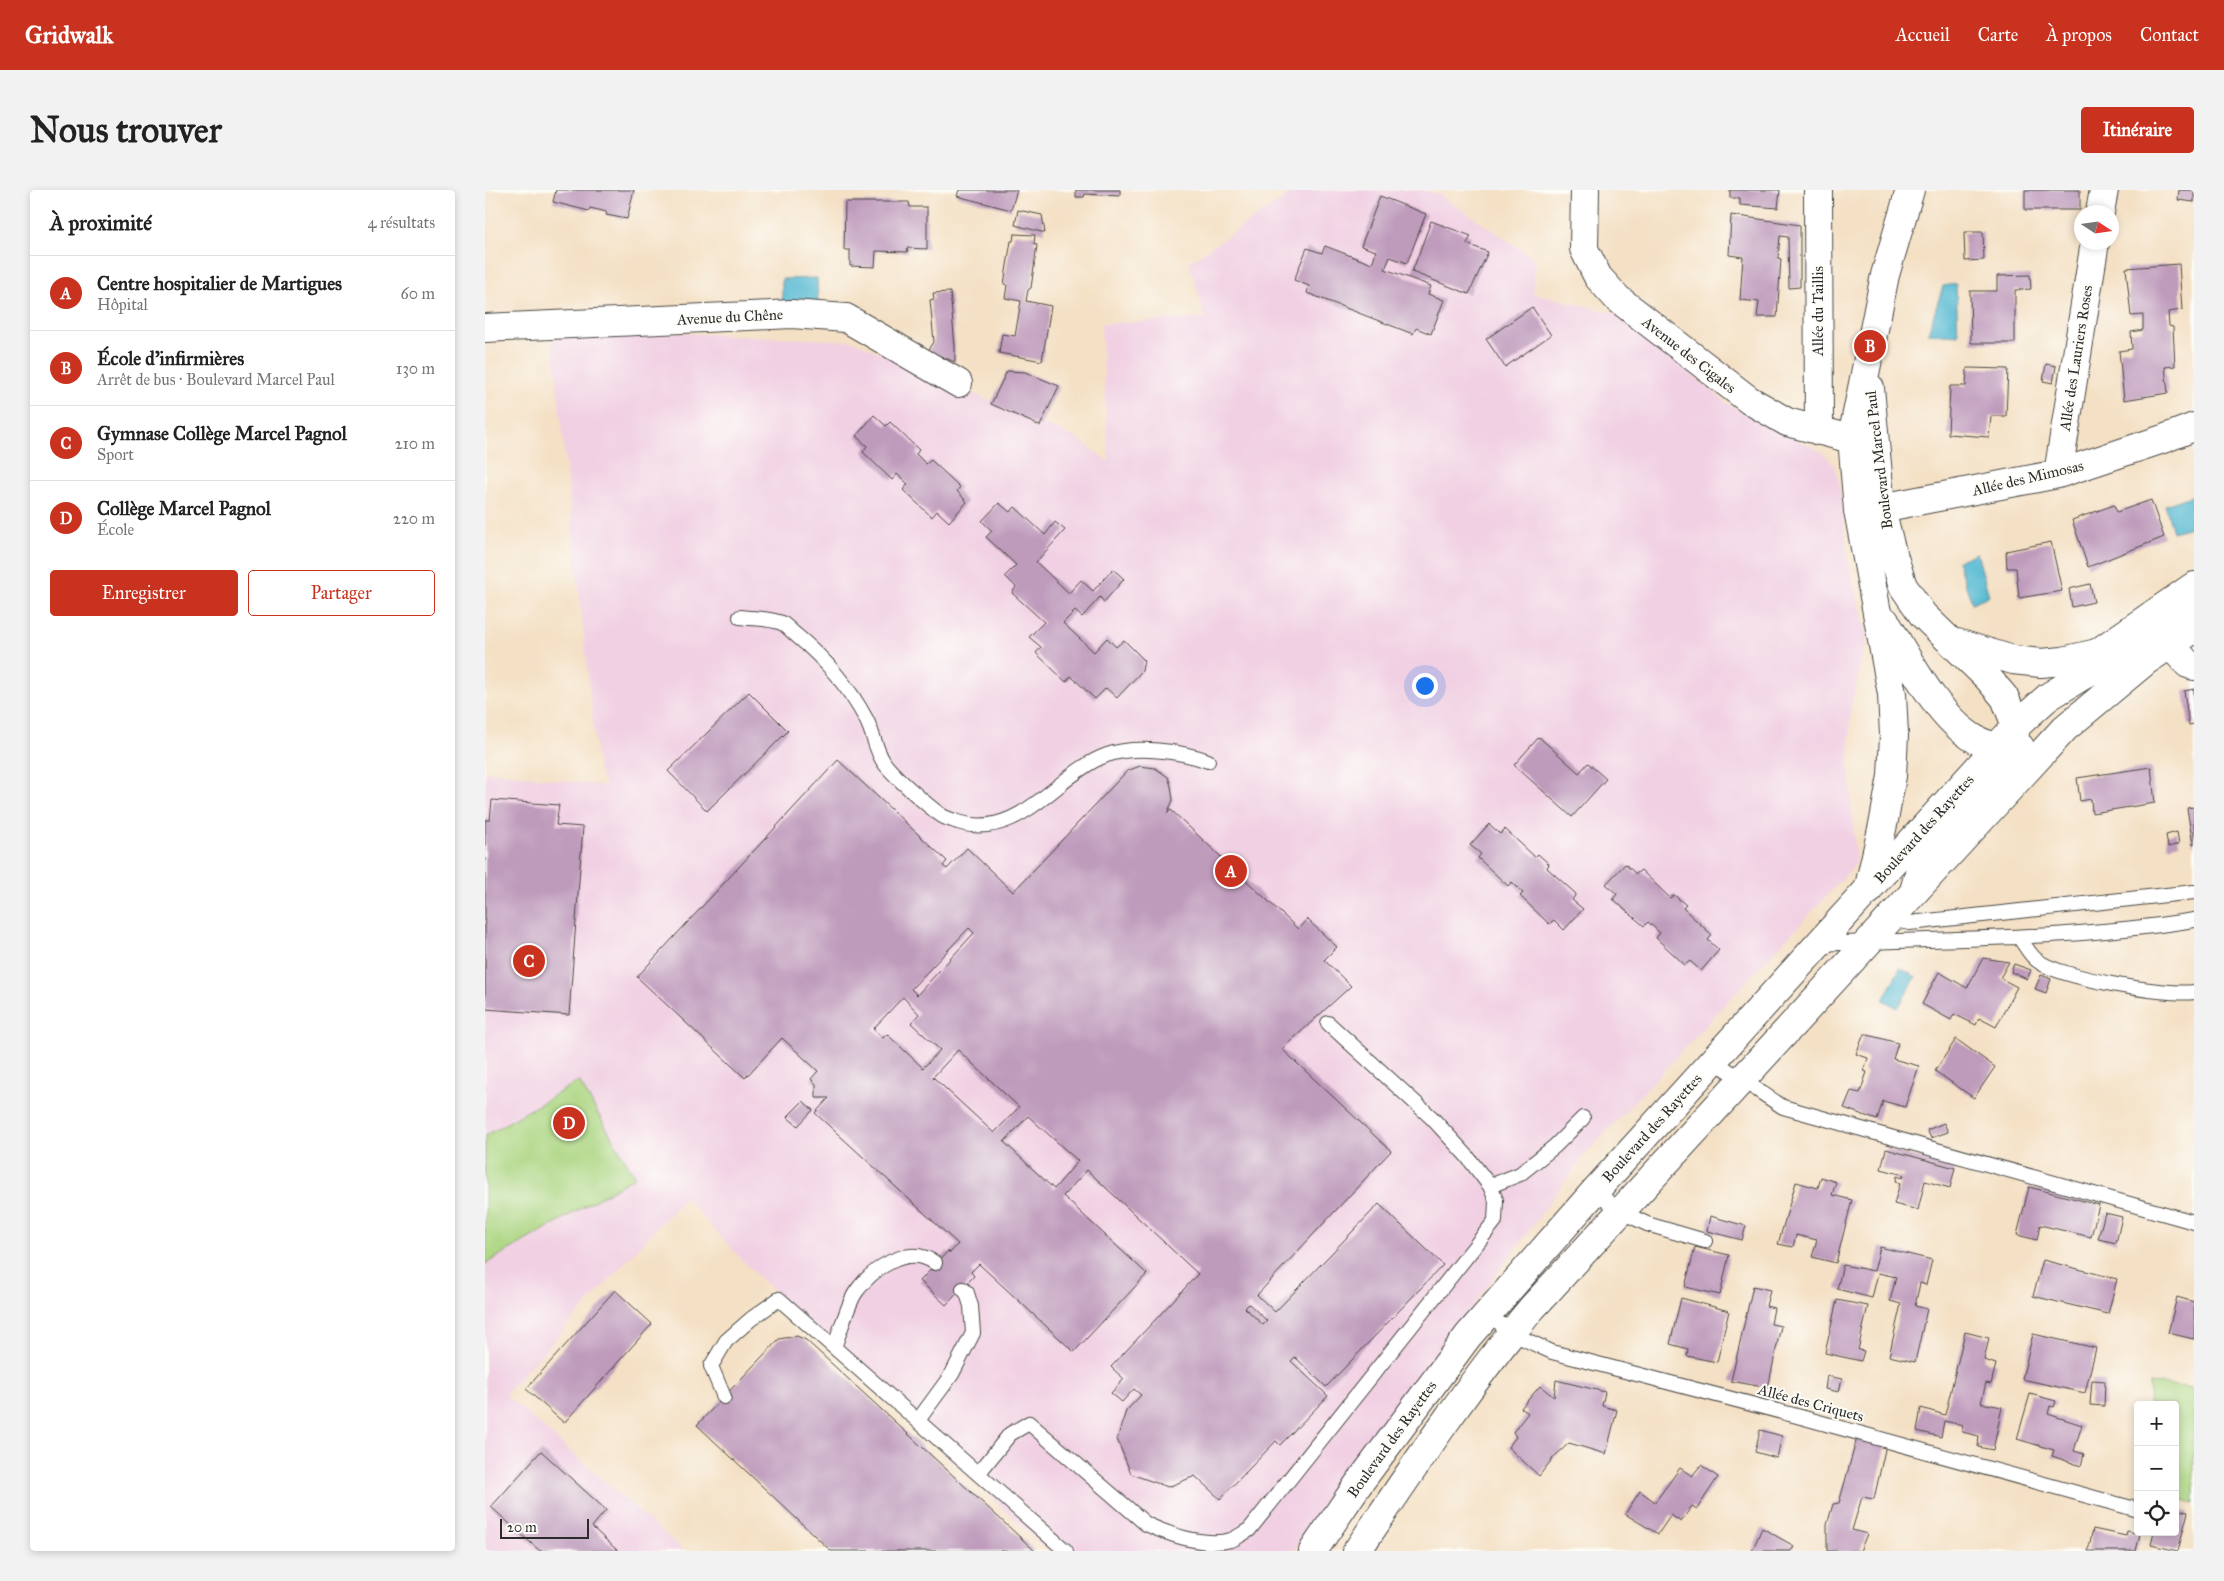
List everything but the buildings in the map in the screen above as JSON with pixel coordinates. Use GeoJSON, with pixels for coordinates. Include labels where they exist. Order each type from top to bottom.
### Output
{"type":"FeatureCollection","features":[{"type":"Feature","properties":{"kind":"street","name":"Avenue des Cigales"},"geometry":{"type":"LineString","coordinates":[[1585,190],[1584,249],[1598,277],[1617,298],[1749,400],[1787,422],[1864,442]]}},
{"type":"Feature","properties":{"kind":"street","name":"Allée du Taillis"},"geometry":{"type":"LineString","coordinates":[[1818,190],[1819,431]]}},
{"type":"Feature","properties":{"kind":"street","name":"Boulevard Marcel Paul"},"geometry":{"type":"LineString","coordinates":[[1868,891],[1892,776],[1894,736],[1892,694],[1876,606],[1864,442],[1867,360],[1885,275],[1911,190]]}},
{"type":"Feature","properties":{"kind":"street"},"geometry":{"type":"LineString","coordinates":[[2101,205],[2103,190]]}},
{"type":"Feature","properties":{"kind":"street","name":"Allée des Lauriers Roses"},"geometry":{"type":"LineString","coordinates":[[2058,474],[2094,250]]}},
{"type":"Feature","properties":{"kind":"street","name":"Avenue du Chêne"},"geometry":{"type":"LineString","coordinates":[[485,328],[792,314],[846,318],[958,383]]}},
{"type":"Feature","properties":{"kind":"street","name":"Allée des Mimosas"},"geometry":{"type":"LineString","coordinates":[[1869,509],[2058,474],[2194,427]]}},
{"type":"Feature","properties":{"kind":"street","name":"Boulevard Marcel Paul"},"geometry":{"type":"LineString","coordinates":[[1869,509],[1890,545],[1903,586],[1923,615],[1988,678],[2005,698],[2009,740],[1976,740],[1958,726],[1929,692],[1876,606]]}},
{"type":"Feature","properties":{"kind":"street"},"geometry":{"type":"LineString","coordinates":[[1950,641],[2013,660],[2041,663],[2063,661],[2097,653],[2194,586]]}},
{"type":"Feature","properties":{"kind":"street","name":"Boulevard des Rayettes"},"geometry":{"type":"LineString","coordinates":[[1313,1551],[1357,1486],[1468,1336],[1595,1191],[2048,696],[2131,646],[2194,604]]}},
{"type":"Feature","properties":{"kind":"street","name":"Boulevard des Rayettes"},"geometry":{"type":"LineString","coordinates":[[1357,1551],[1424,1450],[1511,1333],[2065,728],[2147,660],[2194,629]]}},
{"type":"Feature","properties":{"kind":"street"},"geometry":{"type":"LineString","coordinates":[[2170,645],[2188,664],[2194,666]]}},
{"type":"Feature","properties":{"kind":"street"},"geometry":{"type":"LineString","coordinates":[[2009,740],[2049,746]]}},
{"type":"Feature","properties":{"kind":"street","name":"Boulevard des Rayettes"},"geometry":{"type":"LineString","coordinates":[[1914,891],[1921,862],[1989,788],[2009,740]]}},
{"type":"Feature","properties":{"kind":"street"},"geometry":{"type":"LineString","coordinates":[[1357,1486],[1385,1509]]}},
{"type":"Feature","properties":{"kind":"lane"},"geometry":{"type":"LineString","coordinates":[[741,617],[782,623],[818,653],[856,702],[867,721],[876,748],[884,763],[931,807],[945,817],[961,823],[974,825],[990,823],[1021,814],[1089,763],[1108,755],[1124,751],[1175,752],[1208,761]]}},
{"type":"Feature","properties":{"kind":"lane"},"geometry":{"type":"LineString","coordinates":[[1888,920],[1910,923],[2194,892]]}},
{"type":"Feature","properties":{"kind":"lane"},"geometry":{"type":"LineString","coordinates":[[1820,944],[2019,937],[2137,929],[2194,920]]}},
{"type":"Feature","properties":{"kind":"lane"},"geometry":{"type":"LineString","coordinates":[[2019,937],[2036,961],[2056,971],[2163,993],[2194,992]]}},
{"type":"Feature","properties":{"kind":"lane"},"geometry":{"type":"LineString","coordinates":[[978,1474],[1010,1434],[1029,1423],[1146,1524],[1165,1532],[1212,1542],[1232,1540],[1249,1530],[1495,1221],[1496,1200],[1490,1186],[1466,1155],[1432,1118],[1328,1023]]}},
{"type":"Feature","properties":{"kind":"lane"},"geometry":{"type":"LineString","coordinates":[[1714,1061],[1783,1107],[2194,1222]]}},
{"type":"Feature","properties":{"kind":"lane"},"geometry":{"type":"LineString","coordinates":[[1490,1186],[1520,1174],[1555,1146],[1583,1118]]}},
{"type":"Feature","properties":{"kind":"lane"},"geometry":{"type":"LineString","coordinates":[[1595,1191],[1622,1212],[1647,1224],[1705,1241]]}},
{"type":"Feature","properties":{"kind":"lane"},"geometry":{"type":"LineString","coordinates":[[834,1347],[855,1293],[877,1270],[900,1256],[927,1257],[935,1263]]}},
{"type":"Feature","properties":{"kind":"lane"},"geometry":{"type":"LineString","coordinates":[[919,1419],[952,1374],[973,1333],[971,1306],[967,1293],[963,1289]]}},
{"type":"Feature","properties":{"kind":"lane"},"geometry":{"type":"LineString","coordinates":[[724,1397],[711,1366],[726,1342],[751,1319],[779,1299],[919,1419],[978,1474],[1067,1551]]}},
{"type":"Feature","properties":{"kind":"lane","name":"Allée des Criquets"},"geometry":{"type":"LineString","coordinates":[[1488,1313],[1511,1333],[1551,1352],[1797,1416],[2134,1509]]}},
{"type":"Feature","properties":{"kind":"shaded area"},"geometry":{"type":"Polygon","coordinates":[[[1297,190],[1421,190],[1439,194],[1535,259],[1533,293],[1620,315],[1731,406],[1822,452],[1834,465],[1840,486],[1848,559],[1867,635],[1850,714],[1849,768],[1856,864],[1583,1157],[1293,1551],[1048,1551],[792,1310],[740,1258],[685,1197],[505,1394],[684,1551],[485,1551],[485,771],[606,786],[598,768],[551,327],[853,341],[1080,440],[1109,463],[1101,324],[1205,318],[1189,262],[1297,190]]]}},
{"type":"Feature","properties":{"kind":"green space"},"geometry":{"type":"Polygon","coordinates":[[[579,1081],[635,1177],[485,1264],[485,1136],[579,1081]]]}},
{"type":"Feature","properties":{"kind":"green space"},"geometry":{"type":"Polygon","coordinates":[[[2150,1383],[2194,1388],[2194,1503],[2179,1499],[2179,1401],[2149,1401],[2150,1383]]]}},
{"type":"Feature","properties":{"kind":"water"},"geometry":{"type":"Polygon","coordinates":[[[817,278],[818,303],[782,303],[782,279],[817,278]]]}},
{"type":"Feature","properties":{"kind":"water"},"geometry":{"type":"Polygon","coordinates":[[[1956,284],[1958,335],[1928,333],[1943,286],[1956,284]]]}},
{"type":"Feature","properties":{"kind":"water"},"geometry":{"type":"Polygon","coordinates":[[[2194,495],[2194,526],[2173,532],[2165,505],[2194,495]]]}},
{"type":"Feature","properties":{"kind":"water"},"geometry":{"type":"Polygon","coordinates":[[[1977,553],[1989,596],[1972,603],[1957,561],[1977,553]]]}},
{"type":"Feature","properties":{"kind":"water"},"geometry":{"type":"Polygon","coordinates":[[[1900,968],[1916,977],[1898,1008],[1883,1000],[1900,968]]]}},
{"type":"Feature","properties":{"kind":"place","name":"École d’infirmières"},"geometry":{"type":"Point","coordinates":[1870,346]}},
{"type":"Feature","properties":{"kind":"place","name":"Centre hospitalier de Martigues"},"geometry":{"type":"Point","coordinates":[1231,871]}},
{"type":"Feature","properties":{"kind":"place","name":"Gymnase Collège Marcel Pagnol"},"geometry":{"type":"Point","coordinates":[529,961]}},
{"type":"Feature","properties":{"kind":"place","name":"Collège Marcel Pagnol"},"geometry":{"type":"Point","coordinates":[569,1123]}}]}
